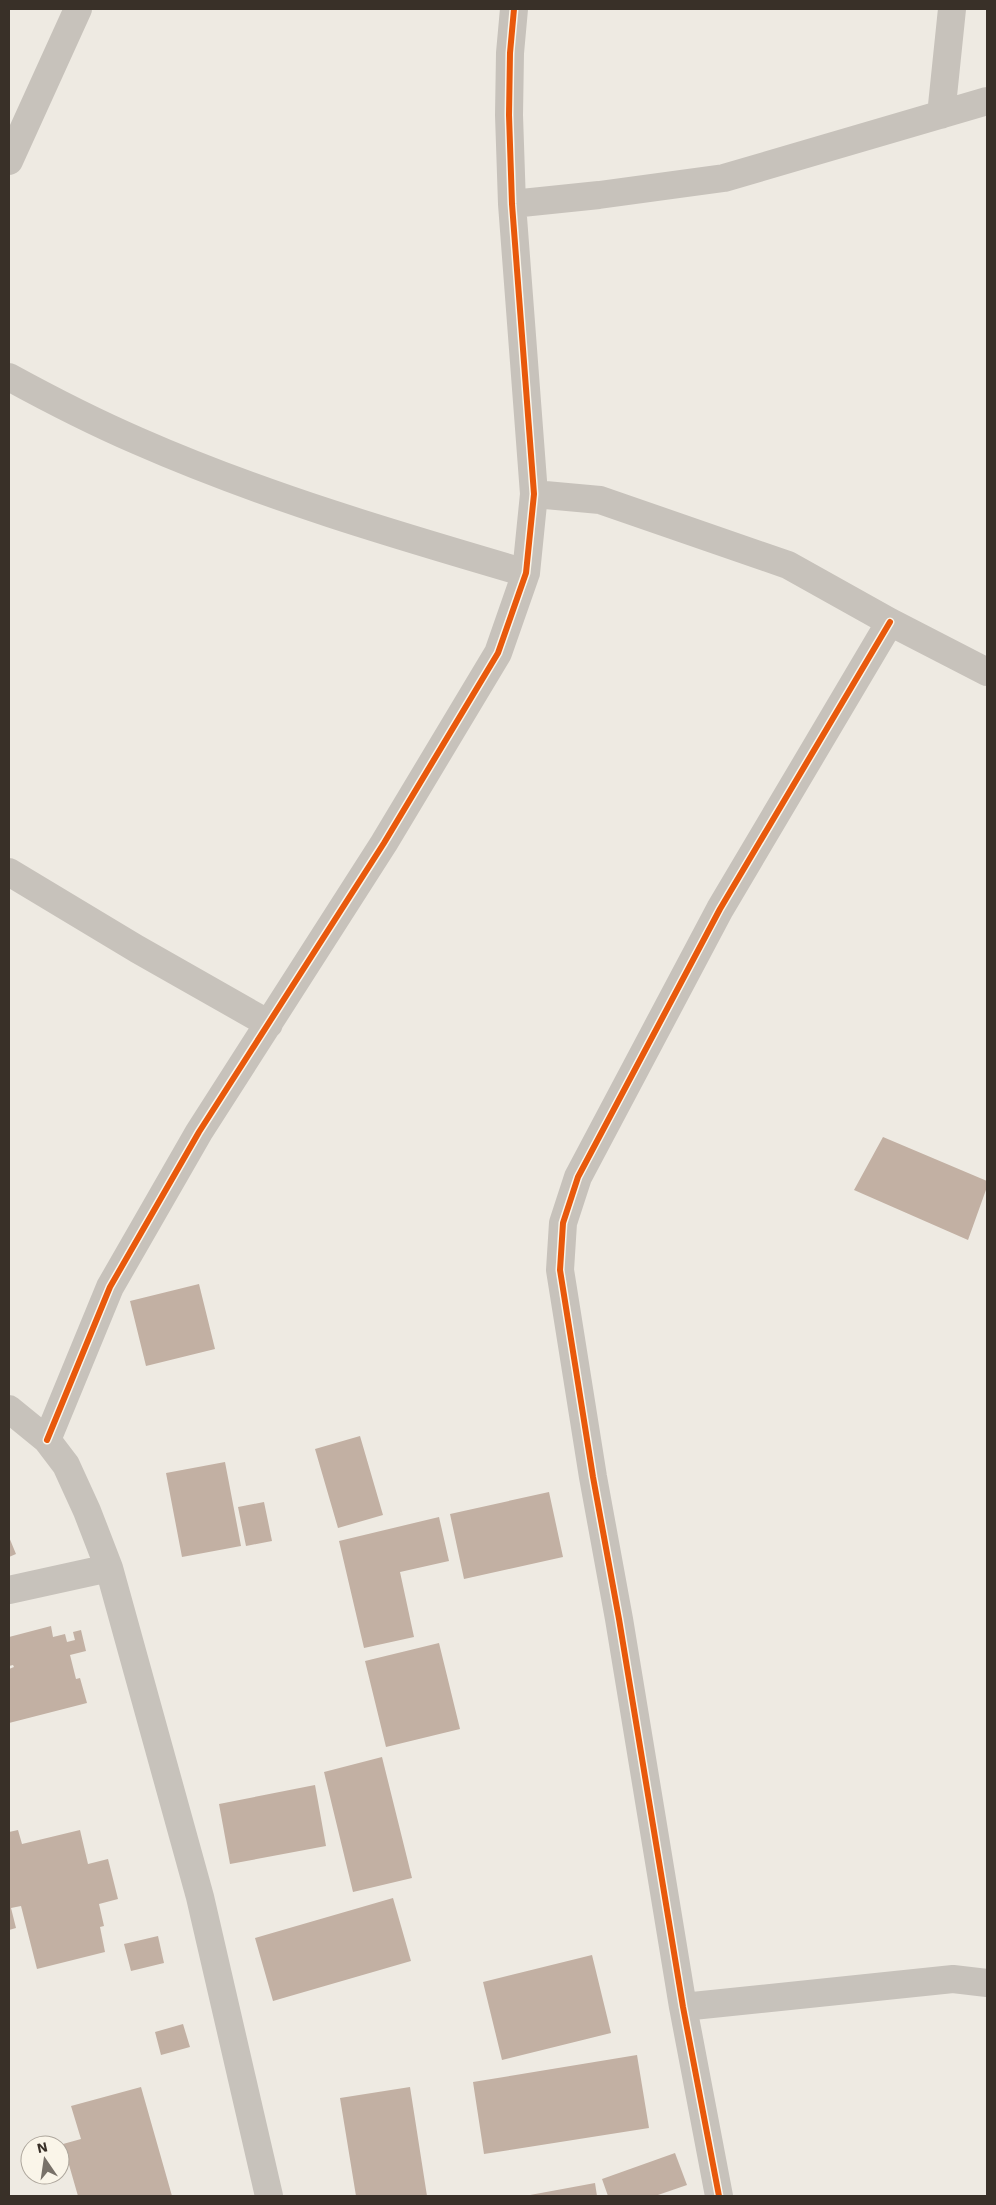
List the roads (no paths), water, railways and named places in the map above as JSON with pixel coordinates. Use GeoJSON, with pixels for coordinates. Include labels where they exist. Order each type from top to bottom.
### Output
{"type":"FeatureCollection","features":[{"type":"Feature","properties":{"kind":"street"},"geometry":{"type":"LineString","coordinates":[[9,162],[78,9]]}},
{"type":"Feature","properties":{"kind":"street"},"geometry":{"type":"LineString","coordinates":[[47,1440],[110,1287],[199,1132],[384,843],[498,653],[526,573],[534,494],[512,204],[509,115],[510,54],[514,9]]}},
{"type":"Feature","properties":{"kind":"street"},"geometry":{"type":"LineString","coordinates":[[941,115],[952,9]]}},
{"type":"Feature","properties":{"kind":"street"},"geometry":{"type":"LineString","coordinates":[[512,204],[599,195],[724,178],[987,101]]}},
{"type":"Feature","properties":{"kind":"street"},"geometry":{"type":"LineString","coordinates":[[9,377],[138,441],[276,495],[526,573]]}},
{"type":"Feature","properties":{"kind":"street"},"geometry":{"type":"LineString","coordinates":[[534,494],[600,500],[788,565],[890,622],[987,672]]}},
{"type":"Feature","properties":{"kind":"street"},"geometry":{"type":"LineString","coordinates":[[719,2196],[683,2007],[619,1619],[593,1477],[560,1270],[564,1223],[578,1177],[720,910],[890,622]]}},
{"type":"Feature","properties":{"kind":"street"},"geometry":{"type":"LineString","coordinates":[[9,872],[137,949],[268,1024]]}},
{"type":"Feature","properties":{"kind":"street"},"geometry":{"type":"LineString","coordinates":[[9,1409],[47,1440],[66,1465],[88,1511],[109,1568],[200,1897],[269,2196]]}},
{"type":"Feature","properties":{"kind":"street"},"geometry":{"type":"LineString","coordinates":[[9,1590],[109,1568]]}},
{"type":"Feature","properties":{"kind":"street"},"geometry":{"type":"LineString","coordinates":[[683,2007],[953,1979],[987,1983]]}}]}
